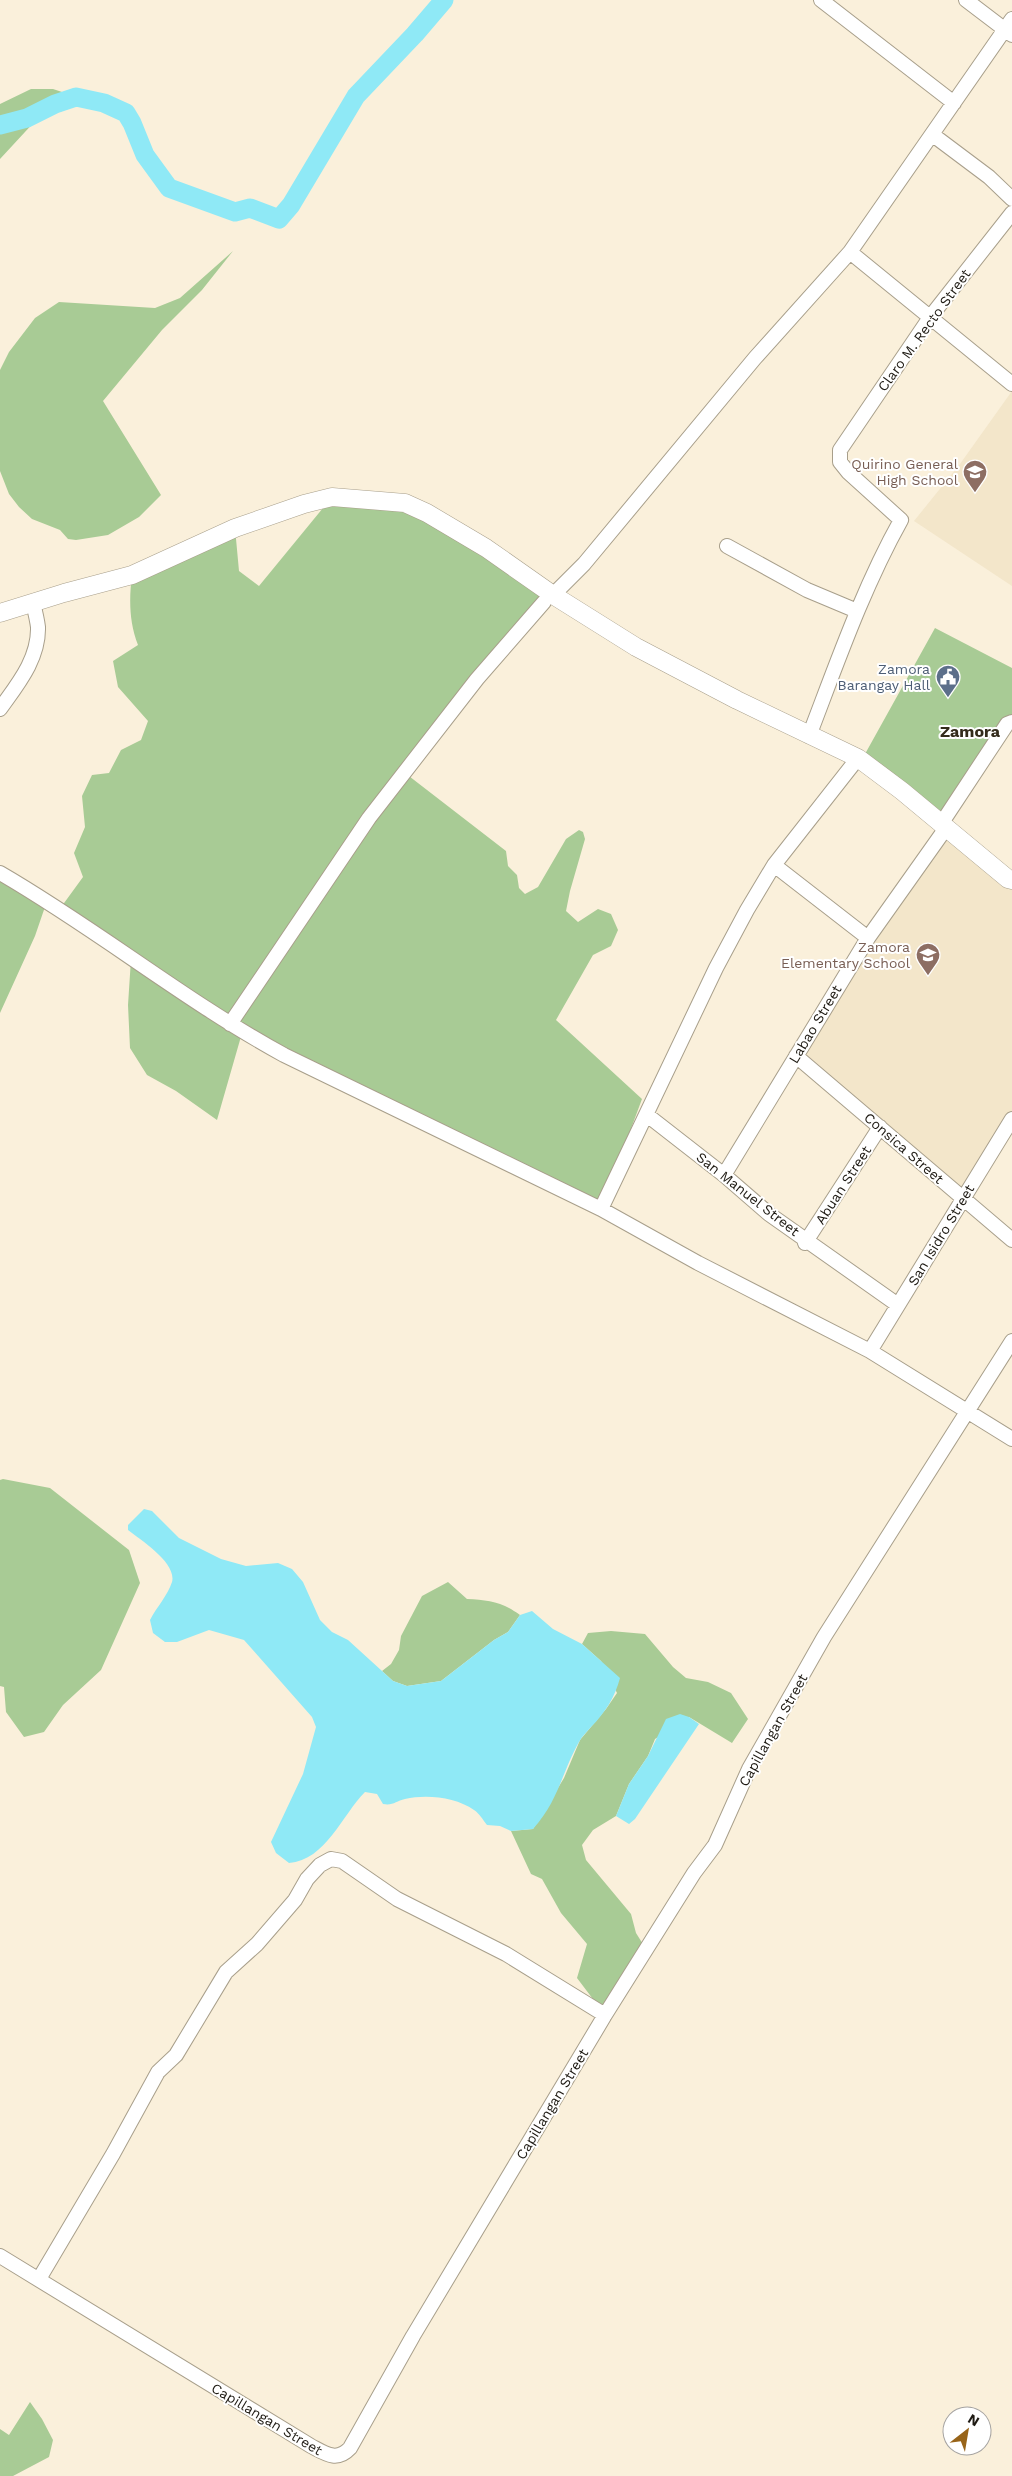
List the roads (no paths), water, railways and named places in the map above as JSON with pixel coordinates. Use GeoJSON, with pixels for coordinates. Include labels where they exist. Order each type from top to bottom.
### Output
{"type":"FeatureCollection","features":[{"type":"Feature","properties":{"kind":"main road"},"geometry":{"type":"LineString","coordinates":[[0,613],[64,593],[132,575],[235,528],[304,504],[332,497],[405,503],[427,512],[486,548],[548,599],[636,647],[809,736],[858,758],[1010,881]]}},
{"type":"Feature","properties":{"kind":"street"},"geometry":{"type":"LineString","coordinates":[[821,0],[954,102]]}},
{"type":"Feature","properties":{"kind":"street"},"geometry":{"type":"LineString","coordinates":[[230,1024],[369,818],[477,678],[548,599],[584,564],[755,358],[850,252],[933,135],[954,102],[1009,28],[966,0]]}},
{"type":"Feature","properties":{"kind":"street"},"geometry":{"type":"LineString","coordinates":[[933,135],[989,177],[1012,199]]}},
{"type":"Feature","properties":{"kind":"street","name":"Claro M. Recto Street"},"geometry":{"type":"LineString","coordinates":[[857,611],[882,554],[901,520],[848,472],[840,462],[840,450],[931,316],[1012,212]]}},
{"type":"Feature","properties":{"kind":"street"},"geometry":{"type":"LineString","coordinates":[[850,252],[931,316],[1012,384]]}},
{"type":"Feature","properties":{"kind":"street"},"geometry":{"type":"LineString","coordinates":[[727,546],[807,590],[857,611],[809,736]]}},
{"type":"Feature","properties":{"kind":"street"},"geometry":{"type":"LineString","coordinates":[[0,709],[25,673],[32,654],[38,627],[33,603]]}},
{"type":"Feature","properties":{"kind":"street","name":"Labao Street"},"geometry":{"type":"LineString","coordinates":[[724,1174],[868,938],[944,826],[1007,724],[1012,722]]}},
{"type":"Feature","properties":{"kind":"street"},"geometry":{"type":"LineString","coordinates":[[601,1209],[716,968],[774,865],[858,758]]}},
{"type":"Feature","properties":{"kind":"street"},"geometry":{"type":"LineString","coordinates":[[774,865],[868,938]]}},
{"type":"Feature","properties":{"kind":"street"},"geometry":{"type":"LineString","coordinates":[[0,873],[47,901],[230,1024],[284,1055],[601,1209],[698,1263],[870,1351],[1012,1439]]}},
{"type":"Feature","properties":{"kind":"street","name":"Consica Street"},"geometry":{"type":"LineString","coordinates":[[796,1056],[1012,1240]]}},
{"type":"Feature","properties":{"kind":"street","name":"San Manuel Street"},"geometry":{"type":"LineString","coordinates":[[647,1116],[724,1174],[769,1214],[806,1242],[898,1305]]}},
{"type":"Feature","properties":{"kind":"street","name":"San Isidro Street"},"geometry":{"type":"LineString","coordinates":[[870,1351],[1012,1119]]}},
{"type":"Feature","properties":{"kind":"street","name":"Abuan Street"},"geometry":{"type":"LineString","coordinates":[[806,1242],[880,1127]]}},
{"type":"Feature","properties":{"kind":"street","name":"Capillangan Street"},"geometry":{"type":"LineString","coordinates":[[0,2256],[310,2446],[333,2456],[344,2455],[350,2448],[413,2336],[605,2015],[690,1880],[715,1845],[748,1769],[824,1637],[1012,1341]]}},
{"type":"Feature","properties":{"kind":"street"},"geometry":{"type":"LineString","coordinates":[[38,2279],[101,2176],[155,2077],[176,2054],[216,1987],[238,1960],[257,1944],[295,1900],[307,1879],[325,1861],[336,1859],[342,1861],[397,1899],[506,1954],[605,2015]]}},
{"type":"Feature","properties":{"kind":"water"},"geometry":{"type":"Polygon","coordinates":[[[144,1509],[152,1511],[179,1538],[221,1559],[246,1566],[278,1563],[292,1569],[303,1582],[320,1620],[332,1632],[348,1640],[393,1681],[407,1686],[441,1681],[494,1640],[508,1632],[520,1615],[532,1611],[553,1629],[582,1644],[620,1678],[618,1685],[601,1716],[580,1740],[549,1808],[533,1829],[511,1831],[500,1826],[487,1825],[474,1810],[450,1799],[422,1797],[405,1799],[392,1804],[383,1804],[377,1794],[365,1792],[323,1845],[313,1854],[302,1860],[289,1863],[276,1853],[271,1842],[303,1774],[316,1727],[312,1717],[244,1640],[209,1630],[177,1642],[165,1642],[153,1633],[150,1620],[170,1587],[172,1575],[164,1560],[128,1530],[128,1525],[144,1509]]]}},
{"type":"Feature","properties":{"kind":"water"},"geometry":{"type":"Polygon","coordinates":[[[680,1714],[689,1717],[699,1724],[635,1819],[629,1824],[616,1816],[629,1784],[648,1756],[666,1719],[680,1714]]]}},
{"type":"Feature","properties":{"kind":"waterway"},"geometry":{"type":"LineString","coordinates":[[0,125],[27,118],[55,104],[76,97],[104,103],[126,113],[145,155],[169,188],[235,212],[250,208],[279,219],[291,205],[356,96],[415,34],[444,0]]}},
{"type":"Feature","properties":{"kind":"place","name":"Quirino General High School"},"geometry":{"type":"Point","coordinates":[975,493]}},
{"type":"Feature","properties":{"kind":"place","name":"Zamora Barangay Hall"},"geometry":{"type":"Point","coordinates":[948,698]}},
{"type":"Feature","properties":{"kind":"place","name":"Zamora Elementary School"},"geometry":{"type":"Point","coordinates":[928,976]}},
{"type":"Feature","properties":{"kind":"district","name":"Zamora"},"geometry":{"type":"Point","coordinates":[970,731]}}]}
